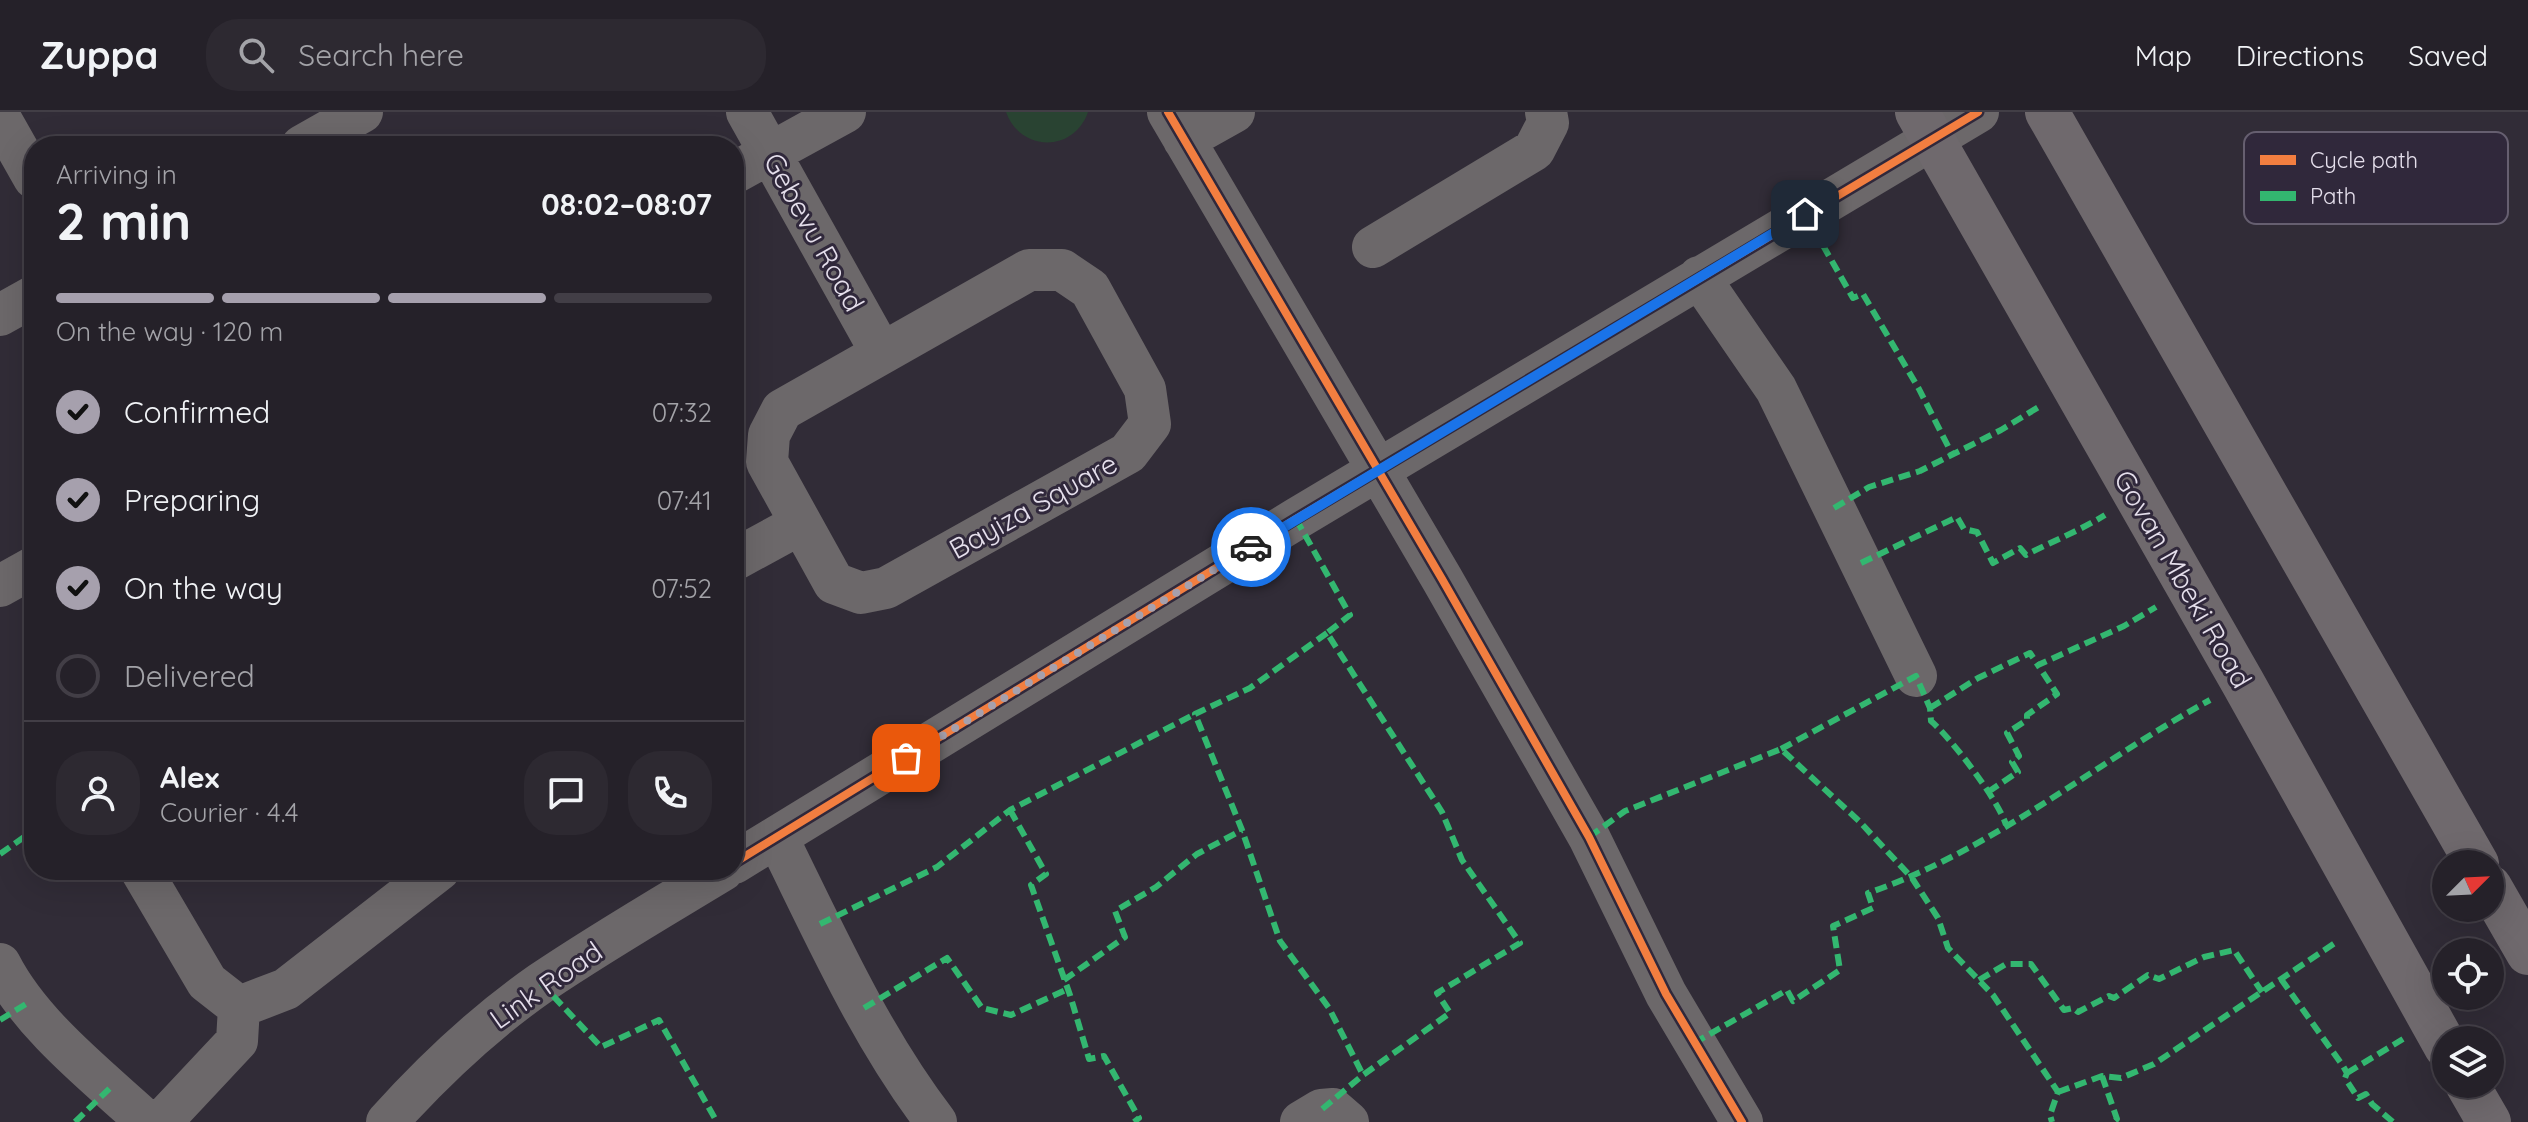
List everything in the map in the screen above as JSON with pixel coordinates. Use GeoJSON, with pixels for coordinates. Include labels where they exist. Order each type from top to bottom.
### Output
{"type":"FeatureCollection","features":[{"type":"Feature","properties":{"kind":"main road"},"geometry":{"type":"LineString","coordinates":[[2047,112],[2469,850]]}},
{"type":"Feature","properties":{"kind":"main road","name":"Govan Mbeki Road"},"geometry":{"type":"LineString","coordinates":[[1925,125],[2434,1026]]}},
{"type":"Feature","properties":{"kind":"main road"},"geometry":{"type":"LineString","coordinates":[[2504,911],[2528,953]]}},
{"type":"Feature","properties":{"kind":"main road"},"geometry":{"type":"LineString","coordinates":[[2475,1098],[2489,1122]]}},
{"type":"Feature","properties":{"kind":"street"},"geometry":{"type":"LineString","coordinates":[[320,136],[362,112]]}},
{"type":"Feature","properties":{"kind":"street","name":"Gebevu Road"},"geometry":{"type":"LineString","coordinates":[[747,112],[881,352]]}},
{"type":"Feature","properties":{"kind":"street"},"geometry":{"type":"LineString","coordinates":[[744,167],[845,112]]}},
{"type":"Feature","properties":{"kind":"street"},"geometry":{"type":"LineString","coordinates":[[1234,112],[1176,126],[1379,470],[1589,837],[1666,994],[1742,1122]]}},
{"type":"Feature","properties":{"kind":"street"},"geometry":{"type":"LineString","coordinates":[[1373,247],[1534,150],[1548,123],[1546,112]]}},
{"type":"Feature","properties":{"kind":"street"},"geometry":{"type":"LineString","coordinates":[[744,857],[1699,277],[1925,125],[1978,112]]}},
{"type":"Feature","properties":{"kind":"street"},"geometry":{"type":"LineString","coordinates":[[0,118],[24,160]]}},
{"type":"Feature","properties":{"kind":"street","name":"Bayiza Square"},"geometry":{"type":"LineString","coordinates":[[1029,270],[1062,270],[1090,289],[1145,389],[1150,424],[1128,453],[886,588],[861,593],[834,583],[767,462],[769,435],[782,410],[881,352],[1029,270]]}},
{"type":"Feature","properties":{"kind":"street"},"geometry":{"type":"LineString","coordinates":[[1699,277],[1776,389],[1916,676]]}},
{"type":"Feature","properties":{"kind":"street"},"geometry":{"type":"LineString","coordinates":[[0,315],[24,302]]}},
{"type":"Feature","properties":{"kind":"street"},"geometry":{"type":"LineString","coordinates":[[744,555],[800,524]]}},
{"type":"Feature","properties":{"kind":"street"},"geometry":{"type":"LineString","coordinates":[[0,586],[24,573]]}},
{"type":"Feature","properties":{"kind":"street"},"geometry":{"type":"LineString","coordinates":[[777,837],[864,1008],[936,1122]]}},
{"type":"Feature","properties":{"kind":"street"},"geometry":{"type":"LineString","coordinates":[[147,880],[207,982],[239,1007]]}},
{"type":"Feature","properties":{"kind":"street"},"geometry":{"type":"LineString","coordinates":[[239,1007],[286,989],[426,880]]}},
{"type":"Feature","properties":{"kind":"street","name":"Link Road"},"geometry":{"type":"LineString","coordinates":[[387,1122],[424,1081],[518,1001],[707,880]]}},
{"type":"Feature","properties":{"kind":"street"},"geometry":{"type":"LineString","coordinates":[[0,964],[26,1004],[48,1028],[147,1122]]}},
{"type":"Feature","properties":{"kind":"street"},"geometry":{"type":"LineString","coordinates":[[161,1122],[237,1041],[239,1007]]}},
{"type":"Feature","properties":{"kind":"street"},"geometry":{"type":"LineString","coordinates":[[1301,1122],[1321,1110],[1333,1109],[1348,1122]]}},
{"type":"Feature","properties":{"kind":"green space"},"geometry":{"type":"Polygon","coordinates":[[[1006,112],[1088,112],[1071,135],[1060,141],[1047,142],[1023,135],[1006,112]]]}},
{"type":"Feature","properties":{"kind":"marked path"},"geometry":{"type":"LineString","coordinates":[[1805,214],[1853,298],[1863,294],[1919,389],[1952,454]]}},
{"type":"Feature","properties":{"kind":"marked path"},"geometry":{"type":"LineString","coordinates":[[1834,508],[1869,487],[1920,471],[2001,430],[2042,405]]}},
{"type":"Feature","properties":{"kind":"marked path"},"geometry":{"type":"LineString","coordinates":[[1861,563],[1957,517],[1964,529],[1977,532],[1993,563],[2020,548],[2026,555],[2105,515]]}},
{"type":"Feature","properties":{"kind":"marked path"},"geometry":{"type":"LineString","coordinates":[[1296,519],[1350,615],[1327,633],[1442,812],[1462,860],[1520,943],[1437,993],[1450,1013],[1363,1075],[1321,1110]]}},
{"type":"Feature","properties":{"kind":"marked path"},"geometry":{"type":"LineString","coordinates":[[1930,708],[1978,678],[2030,653],[2038,665],[2124,626],[2156,607]]}},
{"type":"Feature","properties":{"kind":"marked path"},"geometry":{"type":"LineString","coordinates":[[1327,633],[1250,688],[1195,714],[1242,830],[1280,941],[1329,1008],[1363,1075]]}},
{"type":"Feature","properties":{"kind":"marked path"},"geometry":{"type":"LineString","coordinates":[[1988,792],[2018,772],[2012,762],[2019,756],[2007,733],[2057,694],[2038,665]]}},
{"type":"Feature","properties":{"kind":"marked path"},"geometry":{"type":"LineString","coordinates":[[1781,749],[1916,676],[1930,708],[1931,721],[1973,770],[2006,825]]}},
{"type":"Feature","properties":{"kind":"marked path"},"geometry":{"type":"LineString","coordinates":[[1694,1043],[1787,990],[1793,1001],[1840,970],[1833,926],[1873,908],[1868,893],[1914,875],[2001,830],[2210,700]]}},
{"type":"Feature","properties":{"kind":"marked path"},"geometry":{"type":"LineString","coordinates":[[820,924],[937,867],[1010,810],[1195,714]]}},
{"type":"Feature","properties":{"kind":"marked path"},"geometry":{"type":"LineString","coordinates":[[1589,837],[1625,811],[1781,749],[1859,821],[1912,878],[1938,918],[1948,948],[1993,995],[2058,1092],[2050,1115],[2052,1122]]}},
{"type":"Feature","properties":{"kind":"marked path"},"geometry":{"type":"LineString","coordinates":[[1010,810],[1046,874],[1031,885],[1089,1059],[1104,1056],[1139,1118],[1134,1122]]}},
{"type":"Feature","properties":{"kind":"marked path"},"geometry":{"type":"LineString","coordinates":[[1064,980],[1125,937],[1115,911],[1156,887],[1197,854],[1242,830]]}},
{"type":"Feature","properties":{"kind":"marked path"},"geometry":{"type":"LineString","coordinates":[[0,854],[24,837]]}},
{"type":"Feature","properties":{"kind":"marked path"},"geometry":{"type":"LineString","coordinates":[[2058,1092],[2102,1076],[2121,1078],[2154,1064],[2338,941]]}},
{"type":"Feature","properties":{"kind":"marked path"},"geometry":{"type":"LineString","coordinates":[[1979,980],[2006,964],[2031,964],[2064,1010],[2073,1008],[2078,1012],[2109,996],[2114,998],[2148,975],[2159,979],[2204,957],[2234,950],[2262,992]]}},
{"type":"Feature","properties":{"kind":"marked path"},"geometry":{"type":"LineString","coordinates":[[864,1008],[947,958],[982,1008],[1011,1015],[1068,989]]}},
{"type":"Feature","properties":{"kind":"marked path"},"geometry":{"type":"LineString","coordinates":[[2281,979],[2343,1066],[2347,1073],[2345,1078],[2358,1098],[2366,1094],[2372,1104],[2393,1122]]}},
{"type":"Feature","properties":{"kind":"marked path"},"geometry":{"type":"LineString","coordinates":[[541,983],[601,1047],[659,1020],[717,1122]]}},
{"type":"Feature","properties":{"kind":"marked path"},"geometry":{"type":"LineString","coordinates":[[0,1020],[26,1004]]}},
{"type":"Feature","properties":{"kind":"marked path"},"geometry":{"type":"LineString","coordinates":[[2347,1073],[2403,1039]]}},
{"type":"Feature","properties":{"kind":"marked path"},"geometry":{"type":"LineString","coordinates":[[2102,1076],[2117,1119],[2114,1122]]}},
{"type":"Feature","properties":{"kind":"marked path"},"geometry":{"type":"LineString","coordinates":[[75,1122],[110,1088]]}},
{"type":"Feature","properties":{"kind":"cycle path"},"geometry":{"type":"LineString","coordinates":[[1168,112],[1442,579],[1589,837],[1666,994],[1742,1122]]}},
{"type":"Feature","properties":{"kind":"cycle path"},"geometry":{"type":"LineString","coordinates":[[744,857],[1296,519],[1978,112]]}},
{"type":"Feature","properties":{"kind":"way so far"},"geometry":{"type":"LineString","coordinates":[[906,758],[1251,547]]}},
{"type":"Feature","properties":{"kind":"route"},"geometry":{"type":"LineString","coordinates":[[1251,547],[1805,214]]}}]}
